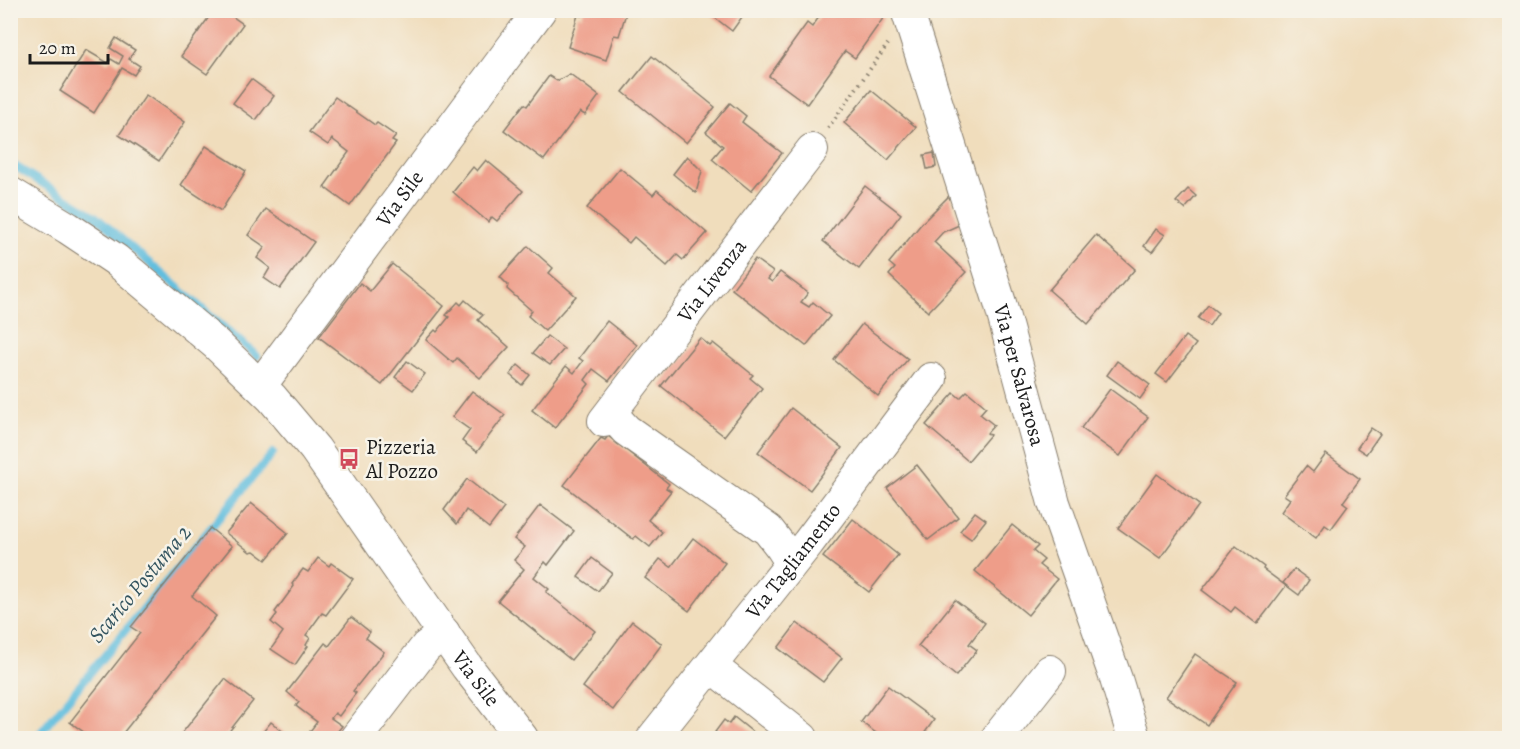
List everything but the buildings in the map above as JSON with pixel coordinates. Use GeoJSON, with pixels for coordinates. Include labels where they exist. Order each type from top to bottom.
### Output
{"type":"FeatureCollection","features":[{"type":"Feature","properties":{"kind":"street","name":"Via Sile"},"geometry":{"type":"LineString","coordinates":[[260,386],[540,10]]}},
{"type":"Feature","properties":{"kind":"street","name":"Via per Salvarosa"},"geometry":{"type":"LineString","coordinates":[[908,14],[1000,303],[1054,503],[1116,679],[1134,738]]}},
{"type":"Feature","properties":{"kind":"street","name":"Via Livenza"},"geometry":{"type":"LineString","coordinates":[[791,562],[768,530],[626,430],[616,419],[608,416],[812,150]]}},
{"type":"Feature","properties":{"kind":"street","name":"Via Sile"},"geometry":{"type":"LineString","coordinates":[[10,193],[116,260],[207,337],[260,386],[315,449],[444,633],[522,738]]}},
{"type":"Feature","properties":{"kind":"street","name":"Via Tagliamento"},"geometry":{"type":"LineString","coordinates":[[653,738],[712,667],[931,379]]}},
{"type":"Feature","properties":{"kind":"street"},"geometry":{"type":"LineString","coordinates":[[356,738],[426,647],[444,633]]}},
{"type":"Feature","properties":{"kind":"street"},"geometry":{"type":"LineString","coordinates":[[712,667],[802,738]]}},
{"type":"Feature","properties":{"kind":"street"},"geometry":{"type":"LineString","coordinates":[[997,738],[1050,671]]}},
{"type":"Feature","properties":{"kind":"path"},"geometry":{"type":"LineString","coordinates":[[812,150],[908,14]]}},
{"type":"Feature","properties":{"kind":"waterway","name":"Scarico Postuma 2"},"geometry":{"type":"LineString","coordinates":[[10,163],[95,216],[257,356]]}},
{"type":"Feature","properties":{"kind":"waterway","name":"Scarico Postuma 2"},"geometry":{"type":"LineString","coordinates":[[36,738],[273,453]]}},
{"type":"Feature","properties":{"kind":"place","name":"Pizzeria Al Pozzo"},"geometry":{"type":"Point","coordinates":[349,459]}}]}
